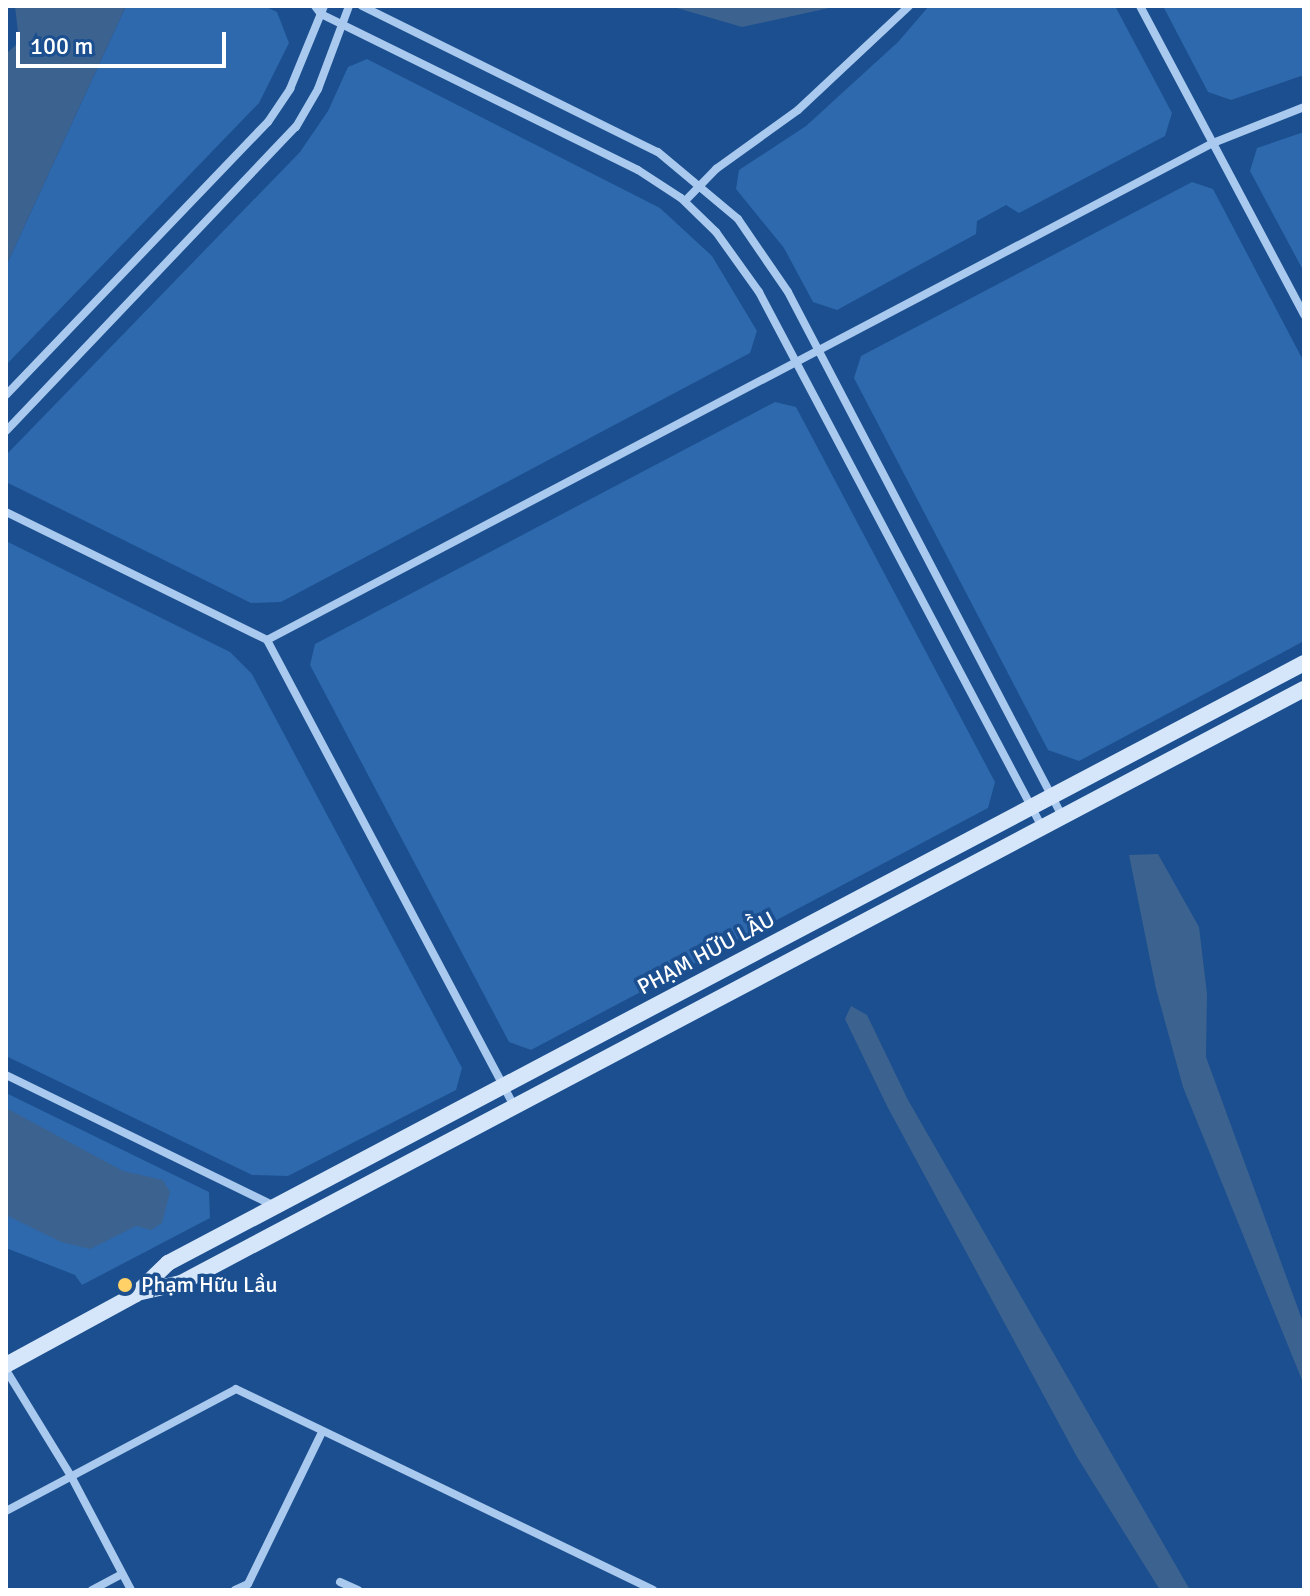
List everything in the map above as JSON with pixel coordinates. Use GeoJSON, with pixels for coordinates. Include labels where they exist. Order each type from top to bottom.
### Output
{"type":"FeatureCollection","features":[{"type":"Feature","properties":{"kind":"main road","name":"PHẠM HỮU LẦU"},"geometry":{"type":"LineString","coordinates":[[6,1367],[136,1294],[168,1263],[1304,663]]}},
{"type":"Feature","properties":{"kind":"main road","name":"PHẠM HỮU LẦU"},"geometry":{"type":"LineString","coordinates":[[136,1294],[181,1283],[1304,689]]}},
{"type":"Feature","properties":{"kind":"street"},"geometry":{"type":"LineString","coordinates":[[6,431],[283,143],[318,89],[349,6]]}},
{"type":"Feature","properties":{"kind":"street"},"geometry":{"type":"LineString","coordinates":[[362,6],[635,140],[702,184],[765,254],[819,350],[1062,816]]}},
{"type":"Feature","properties":{"kind":"street"},"geometry":{"type":"LineString","coordinates":[[685,201],[702,184],[798,110],[909,6]]}},
{"type":"Feature","properties":{"kind":"street"},"geometry":{"type":"LineString","coordinates":[[1140,6],[1304,315]]}},
{"type":"Feature","properties":{"kind":"street"},"geometry":{"type":"LineString","coordinates":[[6,395],[268,122],[290,89],[320,9],[343,25],[619,161],[685,201],[741,262],[1042,827]]}},
{"type":"Feature","properties":{"kind":"street"},"geometry":{"type":"LineString","coordinates":[[267,640],[1213,143],[1304,107]]}},
{"type":"Feature","properties":{"kind":"street"},"geometry":{"type":"LineString","coordinates":[[6,512],[267,640],[514,1106]]}},
{"type":"Feature","properties":{"kind":"street"},"geometry":{"type":"LineString","coordinates":[[6,1075],[275,1206]]}},
{"type":"Feature","properties":{"kind":"street"},"geometry":{"type":"LineString","coordinates":[[6,1367],[71,1476],[131,1590]]}},
{"type":"Feature","properties":{"kind":"street"},"geometry":{"type":"LineString","coordinates":[[6,1511],[236,1389],[653,1590]]}},
{"type":"Feature","properties":{"kind":"street"},"geometry":{"type":"LineString","coordinates":[[235,1590],[249,1587],[322,1432]]}},
{"type":"Feature","properties":{"kind":"street"},"geometry":{"type":"LineString","coordinates":[[92,1590],[122,1574]]}},
{"type":"Feature","properties":{"kind":"street"},"geometry":{"type":"LineString","coordinates":[[622,1590],[627,1578]]}},
{"type":"Feature","properties":{"kind":"street"},"geometry":{"type":"LineString","coordinates":[[340,1582],[358,1590]]}},
{"type":"Feature","properties":{"kind":"shaded area"},"geometry":{"type":"Polygon","coordinates":[[[15,6],[126,6],[6,266],[6,54],[19,42],[15,6]]]}},
{"type":"Feature","properties":{"kind":"shaded area"},"geometry":{"type":"Polygon","coordinates":[[[126,6],[264,6],[277,12],[289,43],[259,103],[6,365],[6,266],[126,6]]]}},
{"type":"Feature","properties":{"kind":"shaded area"},"geometry":{"type":"Polygon","coordinates":[[[670,6],[838,6],[742,27],[670,6]]]}},
{"type":"Feature","properties":{"kind":"shaded area"},"geometry":{"type":"Polygon","coordinates":[[[929,6],[1115,6],[1172,113],[1165,136],[1019,213],[1006,205],[977,221],[976,234],[837,310],[813,302],[784,248],[736,189],[739,170],[806,126],[898,42],[929,6]]]}},
{"type":"Feature","properties":{"kind":"shaded area"},"geometry":{"type":"Polygon","coordinates":[[[1163,6],[1304,6],[1304,75],[1231,100],[1208,92],[1163,6]]]}},
{"type":"Feature","properties":{"kind":"shaded area"},"geometry":{"type":"Polygon","coordinates":[[[367,59],[660,208],[712,256],[757,331],[750,353],[281,602],[251,603],[6,482],[6,455],[300,152],[328,111],[348,67],[367,59]]]}},
{"type":"Feature","properties":{"kind":"shaded area"},"geometry":{"type":"Polygon","coordinates":[[[1304,132],[1304,272],[1250,171],[1257,148],[1304,132]]]}},
{"type":"Feature","properties":{"kind":"shaded area"},"geometry":{"type":"Polygon","coordinates":[[[1192,182],[1213,189],[1304,362],[1304,641],[1079,761],[1048,750],[854,378],[861,356],[1192,182]]]}},
{"type":"Feature","properties":{"kind":"shaded area"},"geometry":{"type":"Polygon","coordinates":[[[775,402],[796,407],[995,782],[988,808],[531,1050],[509,1042],[310,665],[315,644],[775,402]]]}},
{"type":"Feature","properties":{"kind":"shaded area"},"geometry":{"type":"Polygon","coordinates":[[[6,541],[230,652],[252,674],[462,1068],[456,1090],[288,1176],[252,1175],[6,1056],[6,541]]]}},
{"type":"Feature","properties":{"kind":"shaded area"},"geometry":{"type":"Polygon","coordinates":[[[1158,854],[1199,927],[1207,994],[1206,1057],[1304,1325],[1304,1385],[1183,1087],[1156,989],[1129,855],[1158,854]]]}},
{"type":"Feature","properties":{"kind":"shaded area"},"geometry":{"type":"Polygon","coordinates":[[[851,1006],[867,1015],[908,1100],[1190,1590],[1160,1590],[1077,1457],[887,1106],[845,1019],[851,1006]]]}},
{"type":"Feature","properties":{"kind":"shaded area"},"geometry":{"type":"Polygon","coordinates":[[[6,1093],[209,1192],[210,1218],[82,1285],[75,1275],[6,1248],[6,1093]]]}},
{"type":"Feature","properties":{"kind":"shaded area"},"geometry":{"type":"Polygon","coordinates":[[[6,1108],[123,1171],[163,1180],[170,1192],[162,1223],[151,1230],[136,1226],[90,1249],[61,1242],[6,1215],[6,1108]]]}},
{"type":"Feature","properties":{"kind":"place","name":"Phạm Hữu Lầu"},"geometry":{"type":"Point","coordinates":[125,1285]}}]}
